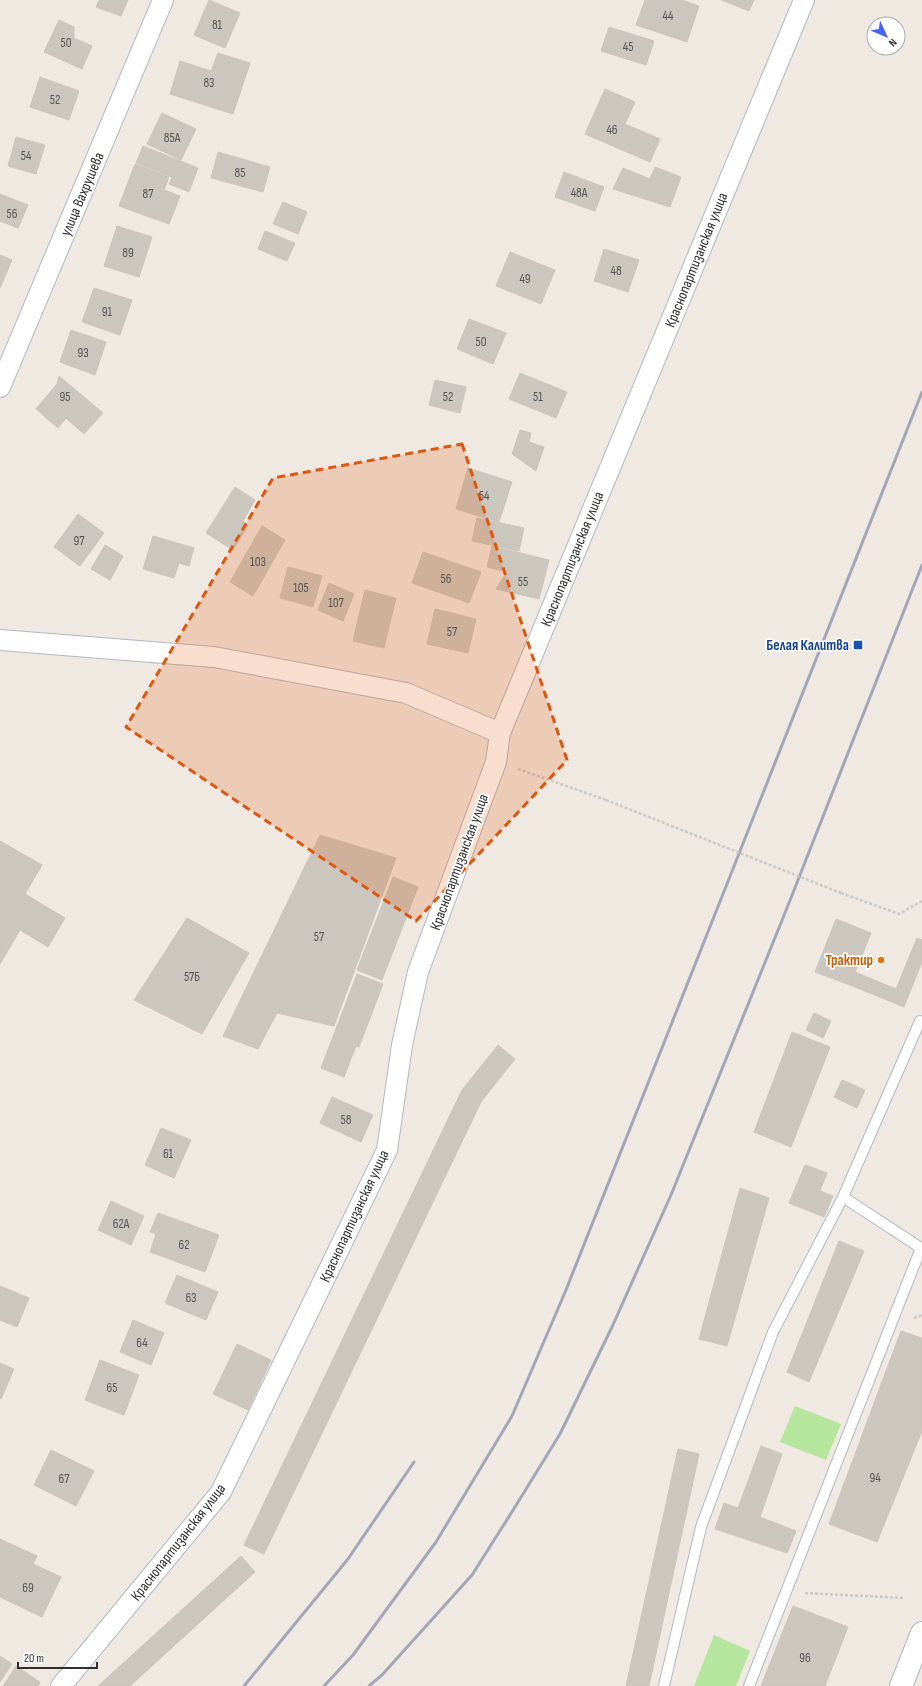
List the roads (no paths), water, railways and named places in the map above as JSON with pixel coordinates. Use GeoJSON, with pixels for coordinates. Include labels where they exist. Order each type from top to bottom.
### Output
{"type":"FeatureCollection","features":[{"type":"Feature","properties":{"kind":"main road"},"geometry":{"type":"LineString","coordinates":[[901,1686],[922,1633]]}},
{"type":"Feature","properties":{"kind":"street","name":"улица Вахрушева"},"geometry":{"type":"LineString","coordinates":[[0,387],[163,0]]}},
{"type":"Feature","properties":{"kind":"street","name":"Краснопартизанская улица"},"geometry":{"type":"LineString","coordinates":[[61,1686],[221,1492],[387,1150],[402,1045],[418,972],[496,762],[500,733],[804,0]]}},
{"type":"Feature","properties":{"kind":"street"},"geometry":{"type":"LineString","coordinates":[[0,640],[222,658],[406,693],[500,733]]}},
{"type":"Feature","properties":{"kind":"lane"},"geometry":{"type":"LineString","coordinates":[[664,1686],[704,1520],[773,1332],[843,1197],[920,1021]]}},
{"type":"Feature","properties":{"kind":"lane"},"geometry":{"type":"LineString","coordinates":[[749,1686],[921,1248],[843,1197]]}},
{"type":"Feature","properties":{"kind":"railway"},"geometry":{"type":"LineString","coordinates":[[324,1686],[353,1655],[436,1542],[512,1416],[566,1290],[922,392]]}},
{"type":"Feature","properties":{"kind":"railway"},"geometry":{"type":"LineString","coordinates":[[369,1686],[382,1675],[472,1575],[560,1434],[612,1327],[671,1195],[787,908],[922,565]]}},
{"type":"Feature","properties":{"kind":"railway"},"geometry":{"type":"LineString","coordinates":[[244,1686],[348,1559],[414,1462]]}},
{"type":"Feature","properties":{"kind":"place","name":"Белая Калитва"},"geometry":{"type":"Point","coordinates":[858,645]}},
{"type":"Feature","properties":{"kind":"place","name":"Трактир"},"geometry":{"type":"Point","coordinates":[881,960]}}]}
